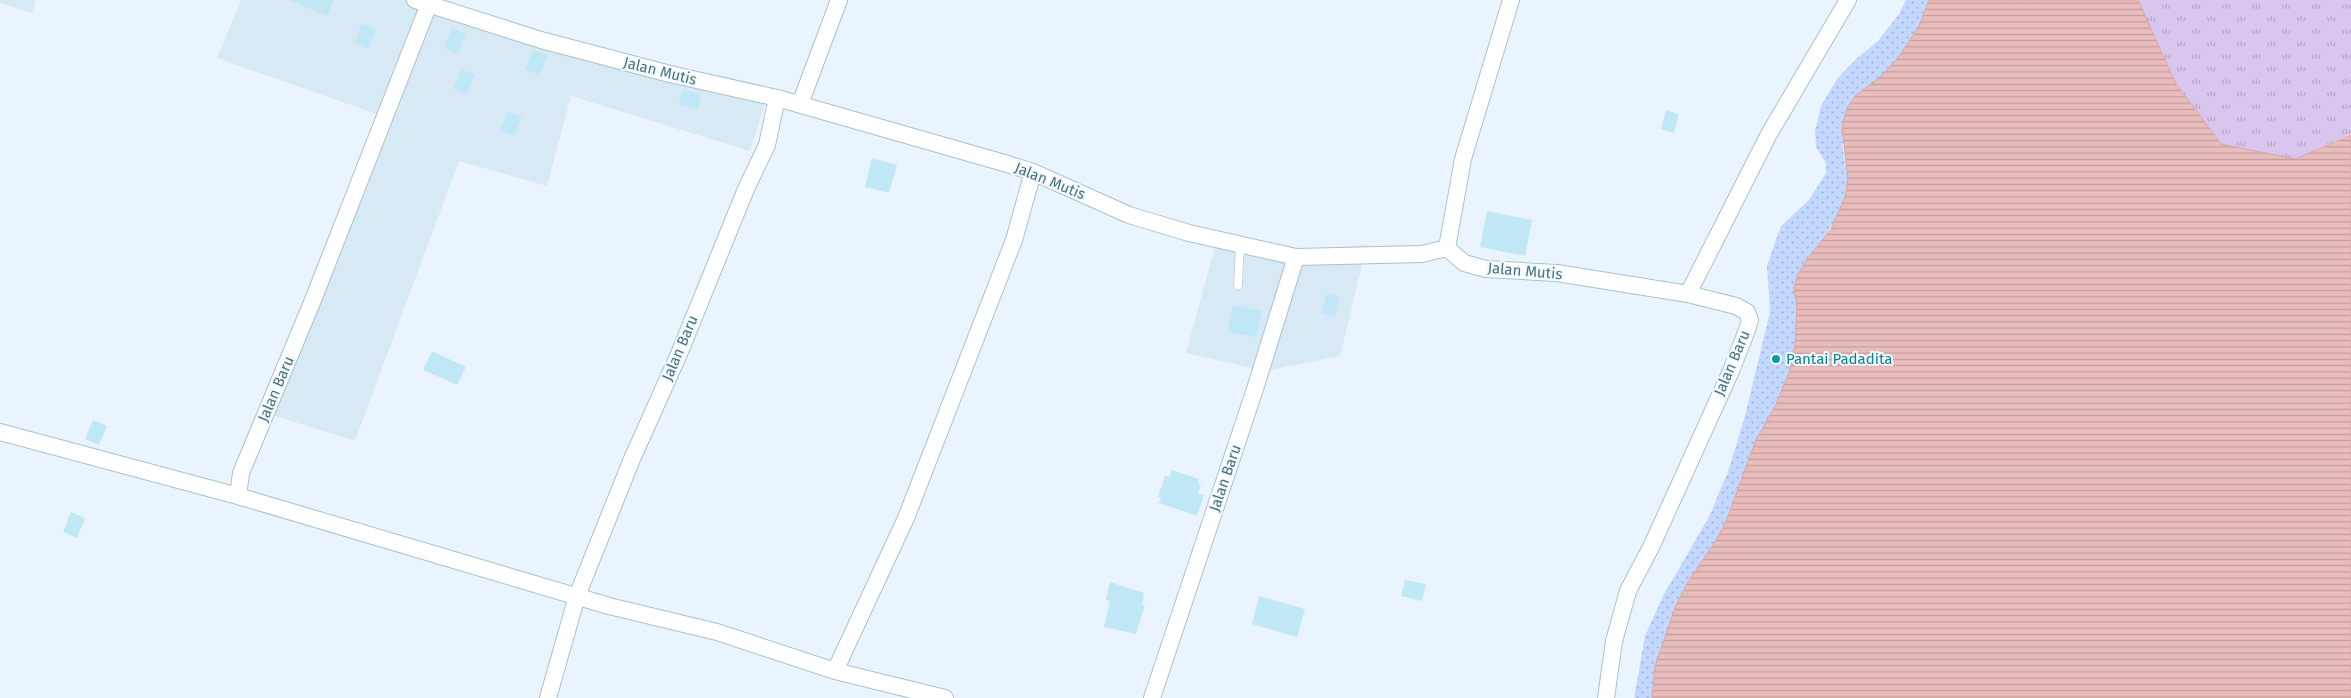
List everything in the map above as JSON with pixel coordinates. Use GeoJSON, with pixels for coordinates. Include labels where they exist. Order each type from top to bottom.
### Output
{"type":"FeatureCollection","features":[{"type":"Feature","properties":{"kind":"street"},"geometry":{"type":"LineString","coordinates":[[800,104],[839,0]]}},
{"type":"Feature","properties":{"kind":"street"},"geometry":{"type":"LineString","coordinates":[[1447,248],[1463,158],[1511,0]]}},
{"type":"Feature","properties":{"kind":"street"},"geometry":{"type":"LineString","coordinates":[[1688,294],[1769,134],[1848,0]]}},
{"type":"Feature","properties":{"kind":"street","name":"Jalan Mutis"},"geometry":{"type":"LineString","coordinates":[[422,2],[550,42],[670,74],[800,104],[1033,172],[1129,215],[1240,245],[1296,257],[1422,254],[1447,248],[1464,263],[1486,269],[1557,273],[1688,294]]}},
{"type":"Feature","properties":{"kind":"street","name":"Jalan Baru"},"geometry":{"type":"LineString","coordinates":[[238,496],[242,473],[313,300],[422,2]]}},
{"type":"Feature","properties":{"kind":"street","name":"Jalan Baru"},"geometry":{"type":"LineString","coordinates":[[548,698],[577,596],[632,459],[679,354],[746,189],[767,145],[777,98]]}},
{"type":"Feature","properties":{"kind":"street"},"geometry":{"type":"LineString","coordinates":[[835,671],[906,518],[1014,240],[1033,172]]}},
{"type":"Feature","properties":{"kind":"street","name":"Jalan Baru"},"geometry":{"type":"LineString","coordinates":[[1152,698],[1255,389],[1296,257]]}},
{"type":"Feature","properties":{"kind":"street","name":"Jalan Baru"},"geometry":{"type":"LineString","coordinates":[[1606,698],[1614,641],[1628,591],[1652,545],[1731,371],[1750,320],[1743,309],[1688,294]]}},
{"type":"Feature","properties":{"kind":"street"},"geometry":{"type":"LineString","coordinates":[[0,432],[238,496],[577,596],[717,632],[835,671],[945,698]]}},
{"type":"Feature","properties":{"kind":"lane"},"geometry":{"type":"LineString","coordinates":[[1238,285],[1240,245]]}},
{"type":"Feature","properties":{"kind":"shaded area"},"geometry":{"type":"Polygon","coordinates":[[[0,0],[36,0],[32,13],[0,3],[0,0]]]}},
{"type":"Feature","properties":{"kind":"shaded area"},"geometry":{"type":"Polygon","coordinates":[[[241,0],[431,0],[482,16],[760,92],[764,107],[750,151],[571,96],[547,186],[459,161],[355,441],[269,414],[388,118],[217,58],[241,0]]]}},
{"type":"Feature","properties":{"kind":"shaded area"},"geometry":{"type":"Polygon","coordinates":[[[1929,0],[2138,0],[2176,84],[2221,144],[2295,159],[2351,135],[2351,698],[1652,698],[1655,666],[1676,605],[1688,582],[1717,539],[1727,519],[1755,442],[1776,404],[1789,373],[1795,345],[1797,306],[1794,288],[1798,274],[1807,259],[1831,229],[1845,197],[1848,179],[1842,127],[1846,111],[1855,96],[1879,78],[1898,58],[1919,26],[1929,0]]]}},
{"type":"Feature","properties":{"kind":"shaded area"},"geometry":{"type":"Polygon","coordinates":[[[1219,232],[1292,253],[1343,249],[1367,244],[1340,356],[1265,371],[1186,353],[1219,232]]]}},
{"type":"Feature","properties":{"kind":"green space"},"geometry":{"type":"Polygon","coordinates":[[[2138,0],[2351,0],[2351,134],[2295,159],[2221,144],[2176,84],[2138,0]]]}},
{"type":"Feature","properties":{"kind":"sand","name":"Pantai Padadita"},"geometry":{"type":"Polygon","coordinates":[[[1906,0],[1929,0],[1919,26],[1898,58],[1879,78],[1842,144],[1848,179],[1845,197],[1838,215],[1820,244],[1797,306],[1795,346],[1789,373],[1776,404],[1755,442],[1727,519],[1717,539],[1688,582],[1676,605],[1655,666],[1652,698],[1634,698],[1645,636],[1663,596],[1709,517],[1729,469],[1745,416],[1770,312],[1767,266],[1781,226],[1809,200],[1826,173],[1826,163],[1816,147],[1815,131],[1821,106],[1837,79],[1855,60],[1878,41],[1899,14],[1906,0]]]}},
{"type":"Feature","properties":{"kind":"building"},"geometry":{"type":"Polygon","coordinates":[[[290,0],[334,0],[327,16],[290,0]]]}},
{"type":"Feature","properties":{"kind":"building"},"geometry":{"type":"Polygon","coordinates":[[[362,24],[376,30],[368,49],[354,43],[362,24]]]}},
{"type":"Feature","properties":{"kind":"building"},"geometry":{"type":"Polygon","coordinates":[[[452,28],[466,34],[458,54],[444,48],[452,28]]]}},
{"type":"Feature","properties":{"kind":"building"},"geometry":{"type":"Polygon","coordinates":[[[533,50],[548,56],[539,75],[525,69],[533,50]]]}},
{"type":"Feature","properties":{"kind":"building"},"geometry":{"type":"Polygon","coordinates":[[[461,69],[475,75],[467,94],[453,89],[461,69]]]}},
{"type":"Feature","properties":{"kind":"building"},"geometry":{"type":"Polygon","coordinates":[[[683,90],[701,94],[698,109],[679,104],[683,90]]]}},
{"type":"Feature","properties":{"kind":"building"},"geometry":{"type":"Polygon","coordinates":[[[1666,110],[1679,114],[1674,133],[1661,129],[1666,110]]]}},
{"type":"Feature","properties":{"kind":"building"},"geometry":{"type":"Polygon","coordinates":[[[508,111],[522,117],[514,136],[500,130],[508,111]]]}},
{"type":"Feature","properties":{"kind":"building"},"geometry":{"type":"Polygon","coordinates":[[[872,158],[897,165],[889,193],[865,187],[872,158]]]}},
{"type":"Feature","properties":{"kind":"building"},"geometry":{"type":"Polygon","coordinates":[[[1487,211],[1532,220],[1525,256],[1480,247],[1487,211]]]}},
{"type":"Feature","properties":{"kind":"building"},"geometry":{"type":"Polygon","coordinates":[[[1327,293],[1340,297],[1335,317],[1321,313],[1327,293]]]}},
{"type":"Feature","properties":{"kind":"building"},"geometry":{"type":"Polygon","coordinates":[[[1233,305],[1262,311],[1256,337],[1227,331],[1233,305]]]}},
{"type":"Feature","properties":{"kind":"building"},"geometry":{"type":"Polygon","coordinates":[[[432,351],[466,367],[457,385],[423,370],[432,351]]]}},
{"type":"Feature","properties":{"kind":"building"},"geometry":{"type":"Polygon","coordinates":[[[93,420],[107,426],[99,445],[85,439],[93,420]]]}},
{"type":"Feature","properties":{"kind":"building"},"geometry":{"type":"Polygon","coordinates":[[[1172,470],[1199,479],[1198,483],[1201,484],[1198,493],[1204,495],[1197,516],[1159,503],[1161,498],[1158,497],[1165,476],[1170,476],[1172,470]]]}},
{"type":"Feature","properties":{"kind":"building"},"geometry":{"type":"Polygon","coordinates":[[[71,512],[85,518],[77,538],[63,532],[71,512]]]}},
{"type":"Feature","properties":{"kind":"building"},"geometry":{"type":"Polygon","coordinates":[[[1405,580],[1426,584],[1422,601],[1401,596],[1405,580]]]}},
{"type":"Feature","properties":{"kind":"building"},"geometry":{"type":"Polygon","coordinates":[[[1110,582],[1144,593],[1142,605],[1145,605],[1136,634],[1104,627],[1110,601],[1106,600],[1110,582]]]}},
{"type":"Feature","properties":{"kind":"building"},"geometry":{"type":"Polygon","coordinates":[[[1259,596],[1305,609],[1297,637],[1252,624],[1259,596]]]}},
{"type":"Feature","properties":{"kind":"place","name":"Pantai Padadita"},"geometry":{"type":"Point","coordinates":[1776,359]}}]}
